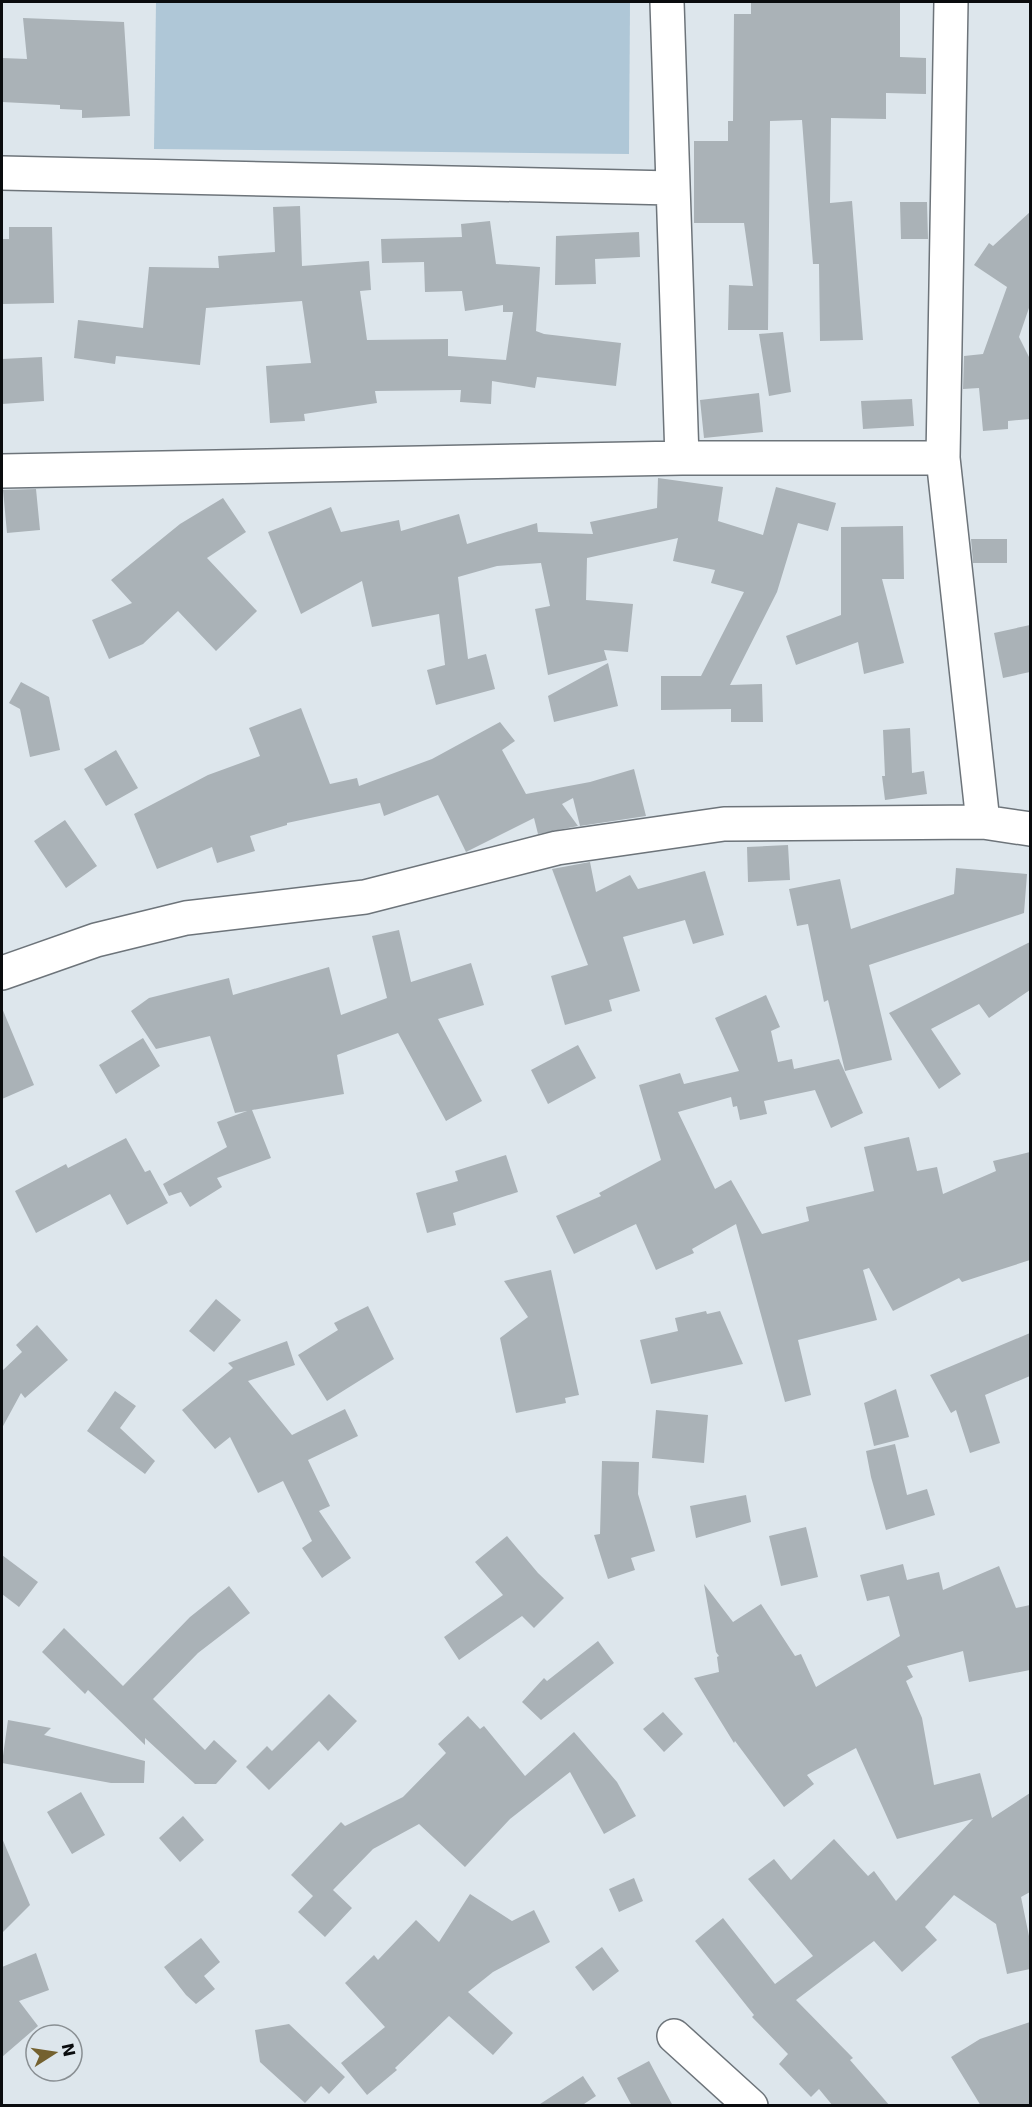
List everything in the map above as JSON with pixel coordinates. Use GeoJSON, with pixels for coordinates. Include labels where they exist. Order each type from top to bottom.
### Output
{"type":"FeatureCollection","features":[{"type":"Feature","properties":{"kind":"street"},"geometry":{"type":"LineString","coordinates":[[667,2],[682,458]]}},
{"type":"Feature","properties":{"kind":"street"},"geometry":{"type":"LineString","coordinates":[[951,2],[943,458],[983,822]]}},
{"type":"Feature","properties":{"kind":"street"},"geometry":{"type":"LineString","coordinates":[[2,173],[672,188]]}},
{"type":"Feature","properties":{"kind":"street"},"geometry":{"type":"LineString","coordinates":[[2,471],[682,458],[943,458]]}},
{"type":"Feature","properties":{"kind":"street"},"geometry":{"type":"LineString","coordinates":[[2,973],[96,940],[186,918],[365,897],[557,848],[724,824],[983,822],[1030,829]]}},
{"type":"Feature","properties":{"kind":"street"},"geometry":{"type":"LineString","coordinates":[[674,2036],[751,2106]]}},
{"type":"Feature","properties":{"kind":"shaded area"},"geometry":{"type":"Polygon","coordinates":[[[156,2],[630,2],[629,154],[154,149],[156,2]]]}},
{"type":"Feature","properties":{"kind":"building"},"geometry":{"type":"Polygon","coordinates":[[[751,2],[900,2],[900,57],[926,58],[926,94],[886,93],[886,119],[831,118],[830,203],[852,201],[863,340],[820,341],[819,264],[813,264],[802,120],[770,121],[768,330],[728,330],[729,285],[753,286],[744,223],[694,223],[694,141],[728,141],[728,121],[733,121],[734,14],[751,14],[751,2]]]}},
{"type":"Feature","properties":{"kind":"building"},"geometry":{"type":"Polygon","coordinates":[[[23,18],[124,22],[130,116],[82,118],[82,110],[60,109],[60,105],[2,102],[2,58],[27,59],[23,18]]]}},
{"type":"Feature","properties":{"kind":"building"},"geometry":{"type":"Polygon","coordinates":[[[900,202],[927,202],[928,239],[901,239],[900,202]]]}},
{"type":"Feature","properties":{"kind":"building"},"geometry":{"type":"Polygon","coordinates":[[[300,206],[302,266],[369,261],[371,290],[360,291],[367,340],[448,339],[448,356],[506,360],[513,312],[503,312],[503,305],[465,311],[462,291],[425,292],[424,262],[382,263],[381,239],[462,237],[461,224],[490,221],[496,264],[540,267],[536,331],[544,334],[621,343],[616,386],[537,377],[535,388],[492,381],[491,404],[460,402],[461,390],[375,391],[377,403],[304,414],[305,421],[270,423],[266,366],[311,363],[302,301],[206,308],[200,365],[116,356],[115,364],[74,358],[78,320],[143,328],[149,267],[219,268],[218,256],[275,252],[273,207],[300,206]]]}},
{"type":"Feature","properties":{"kind":"building"},"geometry":{"type":"Polygon","coordinates":[[[1030,212],[1030,305],[1019,337],[1030,359],[1030,419],[1008,421],[1008,429],[983,431],[979,388],[963,389],[964,356],[983,354],[1007,287],[974,265],[989,243],[993,246],[1030,212]]]}},
{"type":"Feature","properties":{"kind":"building"},"geometry":{"type":"Polygon","coordinates":[[[9,227],[52,227],[54,303],[2,304],[2,239],[9,239],[9,227]]]}},
{"type":"Feature","properties":{"kind":"building"},"geometry":{"type":"Polygon","coordinates":[[[639,232],[640,257],[595,259],[596,284],[555,285],[556,236],[639,232]]]}},
{"type":"Feature","properties":{"kind":"building"},"geometry":{"type":"Polygon","coordinates":[[[783,332],[791,392],[769,396],[759,334],[783,332]]]}},
{"type":"Feature","properties":{"kind":"building"},"geometry":{"type":"Polygon","coordinates":[[[42,357],[44,401],[2,404],[2,359],[42,357]]]}},
{"type":"Feature","properties":{"kind":"building"},"geometry":{"type":"Polygon","coordinates":[[[759,393],[763,432],[704,438],[700,400],[759,393]]]}},
{"type":"Feature","properties":{"kind":"building"},"geometry":{"type":"Polygon","coordinates":[[[912,399],[914,426],[863,429],[861,401],[912,399]]]}},
{"type":"Feature","properties":{"kind":"building"},"geometry":{"type":"Polygon","coordinates":[[[658,478],[723,487],[718,521],[763,535],[776,487],[836,503],[828,531],[798,523],[777,592],[730,685],[762,684],[763,722],[731,722],[731,709],[661,710],[661,676],[701,676],[744,592],[711,583],[715,570],[673,561],[678,538],[587,558],[586,600],[633,604],[628,652],[604,650],[607,660],[548,675],[535,609],[550,606],[541,563],[497,566],[458,577],[468,659],[486,654],[495,689],[436,705],[427,670],[445,665],[439,614],[372,627],[362,581],[301,614],[268,532],[331,507],[341,532],[399,520],[401,531],[459,514],[467,544],[537,523],[538,532],[593,534],[590,522],[657,508],[658,478]]]}},
{"type":"Feature","properties":{"kind":"building"},"geometry":{"type":"Polygon","coordinates":[[[36,489],[40,530],[7,533],[3,490],[36,489]]]}},
{"type":"Feature","properties":{"kind":"building"},"geometry":{"type":"Polygon","coordinates":[[[223,498],[246,532],[207,558],[257,611],[216,651],[178,611],[143,644],[109,659],[92,620],[132,603],[111,580],[180,524],[223,498]]]}},
{"type":"Feature","properties":{"kind":"building"},"geometry":{"type":"Polygon","coordinates":[[[903,526],[904,579],[882,579],[904,663],[864,674],[858,642],[796,665],[786,636],[841,615],[841,527],[903,526]]]}},
{"type":"Feature","properties":{"kind":"building"},"geometry":{"type":"Polygon","coordinates":[[[971,539],[1007,539],[1007,563],[973,563],[971,539]]]}},
{"type":"Feature","properties":{"kind":"building"},"geometry":{"type":"Polygon","coordinates":[[[1030,625],[1030,672],[1003,678],[994,633],[1030,625]]]}},
{"type":"Feature","properties":{"kind":"building"},"geometry":{"type":"Polygon","coordinates":[[[608,663],[618,706],[554,722],[548,696],[608,663]]]}},
{"type":"Feature","properties":{"kind":"building"},"geometry":{"type":"Polygon","coordinates":[[[21,682],[49,697],[60,750],[30,757],[20,709],[9,703],[21,682]]]}},
{"type":"Feature","properties":{"kind":"building"},"geometry":{"type":"Polygon","coordinates":[[[301,708],[330,784],[357,778],[359,786],[432,759],[500,722],[515,741],[502,750],[526,794],[590,782],[634,769],[646,816],[580,826],[573,798],[562,804],[578,826],[538,834],[534,818],[466,852],[438,795],[384,816],[380,803],[287,823],[287,825],[250,836],[255,851],[217,863],[212,847],[157,869],[134,814],[208,775],[260,756],[249,728],[301,708]]]}},
{"type":"Feature","properties":{"kind":"building"},"geometry":{"type":"Polygon","coordinates":[[[910,728],[912,773],[924,771],[927,794],[885,800],[882,776],[885,776],[883,730],[910,728]]]}},
{"type":"Feature","properties":{"kind":"building"},"geometry":{"type":"Polygon","coordinates":[[[116,750],[138,788],[106,806],[84,769],[116,750]]]}},
{"type":"Feature","properties":{"kind":"building"},"geometry":{"type":"Polygon","coordinates":[[[65,820],[97,866],[66,888],[34,841],[65,820]]]}},
{"type":"Feature","properties":{"kind":"building"},"geometry":{"type":"Polygon","coordinates":[[[788,845],[790,880],[748,882],[747,847],[788,845]]]}},
{"type":"Feature","properties":{"kind":"building"},"geometry":{"type":"Polygon","coordinates":[[[590,862],[596,892],[630,875],[638,889],[705,871],[724,935],[693,944],[685,920],[623,937],[640,991],[609,1000],[612,1011],[565,1025],[551,976],[588,965],[552,869],[590,862]]]}},
{"type":"Feature","properties":{"kind":"building"},"geometry":{"type":"Polygon","coordinates":[[[956,868],[1027,874],[1024,913],[869,965],[892,1060],[845,1071],[828,1000],[824,1002],[808,924],[797,926],[789,889],[840,879],[851,929],[954,894],[956,868]]]}},
{"type":"Feature","properties":{"kind":"building"},"geometry":{"type":"Polygon","coordinates":[[[399,930],[411,982],[471,963],[484,1005],[438,1019],[482,1101],[446,1121],[398,1033],[337,1055],[344,1094],[252,1110],[271,1158],[217,1178],[222,1187],[190,1207],[181,1192],[169,1196],[163,1184],[227,1147],[217,1122],[247,1111],[235,1113],[210,1036],[156,1049],[131,1011],[149,998],[229,978],[233,995],[329,967],[341,1015],[387,998],[372,936],[399,930]]]}},
{"type":"Feature","properties":{"kind":"building"},"geometry":{"type":"Polygon","coordinates":[[[1030,942],[1030,990],[989,1018],[979,1004],[931,1029],[961,1074],[939,1089],[889,1013],[1030,942]]]}},
{"type":"Feature","properties":{"kind":"building"},"geometry":{"type":"Polygon","coordinates":[[[766,995],[780,1027],[771,1031],[778,1062],[792,1059],[794,1069],[839,1059],[863,1113],[831,1128],[815,1090],[764,1101],[767,1114],[740,1120],[737,1106],[733,1107],[731,1097],[678,1112],[715,1189],[731,1180],[762,1234],[809,1221],[806,1207],[874,1191],[864,1147],[909,1137],[917,1171],[937,1167],[943,1194],[996,1171],[993,1161],[1030,1152],[1030,1260],[962,1282],[959,1278],[893,1311],[869,1268],[863,1270],[877,1320],[798,1340],[811,1395],[785,1402],[736,1224],[692,1249],[694,1253],[656,1270],[636,1224],[574,1254],[556,1216],[601,1196],[599,1193],[661,1160],[639,1085],[680,1073],[684,1084],[739,1071],[715,1018],[766,995]]]}},
{"type":"Feature","properties":{"kind":"building"},"geometry":{"type":"Polygon","coordinates":[[[2,1008],[34,1085],[2,1099],[2,1008]]]}},
{"type":"Feature","properties":{"kind":"building"},"geometry":{"type":"Polygon","coordinates":[[[143,1038],[160,1066],[116,1094],[99,1065],[143,1038]]]}},
{"type":"Feature","properties":{"kind":"building"},"geometry":{"type":"Polygon","coordinates":[[[578,1045],[596,1078],[548,1104],[531,1070],[578,1045]]]}},
{"type":"Feature","properties":{"kind":"building"},"geometry":{"type":"Polygon","coordinates":[[[126,1138],[145,1172],[150,1170],[168,1203],[127,1225],[110,1194],[36,1233],[15,1191],[66,1164],[68,1168],[126,1138]]]}},
{"type":"Feature","properties":{"kind":"building"},"geometry":{"type":"Polygon","coordinates":[[[506,1155],[518,1192],[453,1213],[456,1225],[427,1233],[416,1193],[458,1181],[455,1171],[506,1155]]]}},
{"type":"Feature","properties":{"kind":"building"},"geometry":{"type":"Polygon","coordinates":[[[551,1270],[579,1395],[565,1398],[566,1403],[516,1413],[500,1338],[528,1317],[504,1281],[551,1270]]]}},
{"type":"Feature","properties":{"kind":"building"},"geometry":{"type":"Polygon","coordinates":[[[216,1299],[241,1320],[214,1352],[189,1331],[216,1299]]]}},
{"type":"Feature","properties":{"kind":"building"},"geometry":{"type":"Polygon","coordinates":[[[368,1306],[394,1359],[327,1401],[298,1355],[338,1330],[334,1323],[368,1306]]]}},
{"type":"Feature","properties":{"kind":"building"},"geometry":{"type":"Polygon","coordinates":[[[706,1311],[707,1314],[720,1311],[743,1364],[651,1384],[640,1340],[678,1331],[675,1318],[706,1311]]]}},
{"type":"Feature","properties":{"kind":"building"},"geometry":{"type":"Polygon","coordinates":[[[37,1325],[68,1360],[25,1398],[21,1393],[2,1428],[2,1371],[22,1352],[16,1345],[37,1325]]]}},
{"type":"Feature","properties":{"kind":"building"},"geometry":{"type":"Polygon","coordinates":[[[1030,1333],[1030,1376],[985,1395],[1000,1443],[970,1453],[956,1410],[951,1413],[930,1375],[1030,1333]]]}},
{"type":"Feature","properties":{"kind":"building"},"geometry":{"type":"Polygon","coordinates":[[[287,1341],[295,1365],[248,1381],[292,1435],[345,1409],[358,1436],[308,1460],[330,1506],[319,1511],[351,1558],[322,1578],[302,1548],[312,1541],[283,1481],[258,1493],[230,1437],[215,1449],[182,1410],[233,1368],[228,1363],[287,1341]]]}},
{"type":"Feature","properties":{"kind":"building"},"geometry":{"type":"Polygon","coordinates":[[[896,1389],[909,1437],[874,1446],[864,1403],[896,1389]]]}},
{"type":"Feature","properties":{"kind":"building"},"geometry":{"type":"Polygon","coordinates":[[[115,1391],[136,1406],[120,1428],[155,1461],[145,1474],[87,1431],[115,1391]]]}},
{"type":"Feature","properties":{"kind":"building"},"geometry":{"type":"Polygon","coordinates":[[[656,1410],[708,1415],[704,1463],[652,1458],[656,1410]]]}},
{"type":"Feature","properties":{"kind":"building"},"geometry":{"type":"Polygon","coordinates":[[[895,1444],[907,1495],[927,1489],[935,1515],[886,1530],[866,1451],[895,1444]]]}},
{"type":"Feature","properties":{"kind":"building"},"geometry":{"type":"Polygon","coordinates":[[[602,1461],[639,1462],[638,1494],[655,1551],[631,1558],[635,1570],[608,1579],[594,1535],[600,1534],[602,1461]]]}},
{"type":"Feature","properties":{"kind":"building"},"geometry":{"type":"Polygon","coordinates":[[[746,1495],[751,1522],[696,1538],[690,1506],[746,1495]]]}},
{"type":"Feature","properties":{"kind":"building"},"geometry":{"type":"Polygon","coordinates":[[[806,1527],[818,1577],[781,1586],[769,1536],[806,1527]]]}},
{"type":"Feature","properties":{"kind":"building"},"geometry":{"type":"Polygon","coordinates":[[[507,1536],[538,1573],[564,1598],[534,1628],[522,1616],[459,1660],[444,1637],[503,1595],[475,1562],[507,1536]]]}},
{"type":"Feature","properties":{"kind":"building"},"geometry":{"type":"Polygon","coordinates":[[[2,1555],[38,1582],[19,1607],[2,1594],[2,1555]]]}},
{"type":"Feature","properties":{"kind":"building"},"geometry":{"type":"Polygon","coordinates":[[[903,1564],[907,1580],[939,1572],[943,1590],[999,1566],[1016,1608],[1030,1605],[1030,1670],[969,1682],[963,1651],[907,1666],[913,1677],[906,1681],[922,1718],[934,1785],[980,1773],[992,1818],[1030,1793],[1030,1892],[1021,1897],[1030,1941],[1030,1969],[1007,1974],[996,1924],[954,1895],[925,1927],[937,1940],[902,1972],[874,1941],[796,2000],[853,2058],[850,2060],[890,2106],[833,2106],[819,2089],[811,2097],[779,2064],[788,2054],[752,2017],[754,2015],[695,1941],[723,1918],[775,1984],[813,1956],[748,1879],[774,1859],[791,1880],[834,1839],[868,1876],[874,1871],[896,1901],[973,1819],[897,1839],[856,1748],[807,1775],[814,1784],[784,1807],[735,1741],[734,1743],[694,1678],[719,1672],[717,1657],[719,1656],[716,1652],[704,1584],[733,1622],[761,1604],[795,1656],[801,1654],[816,1687],[900,1636],[889,1596],[867,1601],[860,1575],[903,1564]]]}},
{"type":"Feature","properties":{"kind":"building"},"geometry":{"type":"Polygon","coordinates":[[[229,1586],[250,1613],[198,1653],[153,1699],[205,1750],[214,1740],[237,1761],[216,1784],[195,1784],[145,1738],[145,1745],[88,1690],[85,1694],[42,1652],[64,1628],[123,1686],[190,1617],[229,1586]]]}},
{"type":"Feature","properties":{"kind":"building"},"geometry":{"type":"Polygon","coordinates":[[[598,1641],[614,1663],[541,1720],[522,1702],[544,1678],[547,1681],[598,1641]]]}},
{"type":"Feature","properties":{"kind":"building"},"geometry":{"type":"Polygon","coordinates":[[[329,1694],[357,1721],[328,1751],[319,1741],[269,1790],[246,1767],[267,1746],[272,1751],[329,1694]]]}},
{"type":"Feature","properties":{"kind":"building"},"geometry":{"type":"Polygon","coordinates":[[[663,1712],[683,1734],[664,1752],[643,1729],[663,1712]]]}},
{"type":"Feature","properties":{"kind":"building"},"geometry":{"type":"Polygon","coordinates":[[[468,1716],[480,1729],[484,1726],[525,1776],[574,1732],[617,1782],[636,1816],[604,1834],[570,1772],[510,1819],[465,1867],[419,1824],[373,1849],[333,1890],[352,1908],[325,1937],[298,1912],[313,1896],[291,1875],[341,1822],[345,1826],[403,1797],[446,1753],[438,1744],[468,1716]]]}},
{"type":"Feature","properties":{"kind":"building"},"geometry":{"type":"Polygon","coordinates":[[[8,1720],[51,1728],[44,1735],[145,1761],[144,1783],[111,1783],[2,1763],[8,1720]]]}},
{"type":"Feature","properties":{"kind":"building"},"geometry":{"type":"Polygon","coordinates":[[[81,1792],[105,1835],[72,1854],[47,1812],[81,1792]]]}},
{"type":"Feature","properties":{"kind":"building"},"geometry":{"type":"Polygon","coordinates":[[[183,1816],[204,1840],[180,1862],[159,1838],[183,1816]]]}},
{"type":"Feature","properties":{"kind":"building"},"geometry":{"type":"Polygon","coordinates":[[[2,1838],[30,1905],[2,1933],[2,1838]]]}},
{"type":"Feature","properties":{"kind":"building"},"geometry":{"type":"Polygon","coordinates":[[[634,1878],[643,1901],[619,1912],[609,1889],[634,1878]]]}},
{"type":"Feature","properties":{"kind":"building"},"geometry":{"type":"Polygon","coordinates":[[[470,1894],[512,1921],[534,1910],[550,1942],[493,1972],[468,1992],[513,2033],[493,2055],[449,2016],[395,2068],[397,2070],[367,2095],[341,2063],[385,2027],[345,1983],[374,1955],[378,1960],[416,1920],[439,1942],[470,1894]]]}},
{"type":"Feature","properties":{"kind":"building"},"geometry":{"type":"Polygon","coordinates":[[[201,1938],[220,1962],[204,1976],[215,1989],[196,2004],[164,1967],[201,1938]]]}},
{"type":"Feature","properties":{"kind":"building"},"geometry":{"type":"Polygon","coordinates":[[[602,1947],[619,1971],[593,1991],[575,1967],[602,1947]]]}},
{"type":"Feature","properties":{"kind":"building"},"geometry":{"type":"Polygon","coordinates":[[[36,1953],[49,1990],[19,2001],[36,2023],[24,2023],[24,2038],[2,2057],[2,1967],[36,1953]]]}},
{"type":"Feature","properties":{"kind":"building"},"geometry":{"type":"Polygon","coordinates":[[[1030,2022],[1030,2106],[981,2106],[951,2057],[980,2039],[1030,2022]]]}},
{"type":"Feature","properties":{"kind":"building"},"geometry":{"type":"Polygon","coordinates":[[[289,2024],[345,2077],[329,2094],[321,2086],[305,2103],[260,2062],[255,2030],[289,2024]]]}},
{"type":"Feature","properties":{"kind":"building"},"geometry":{"type":"Polygon","coordinates":[[[649,2061],[673,2106],[632,2106],[617,2078],[649,2061]]]}},
{"type":"Feature","properties":{"kind":"building"},"geometry":{"type":"Polygon","coordinates":[[[583,2076],[596,2096],[581,2106],[537,2106],[583,2076]]]}}]}
